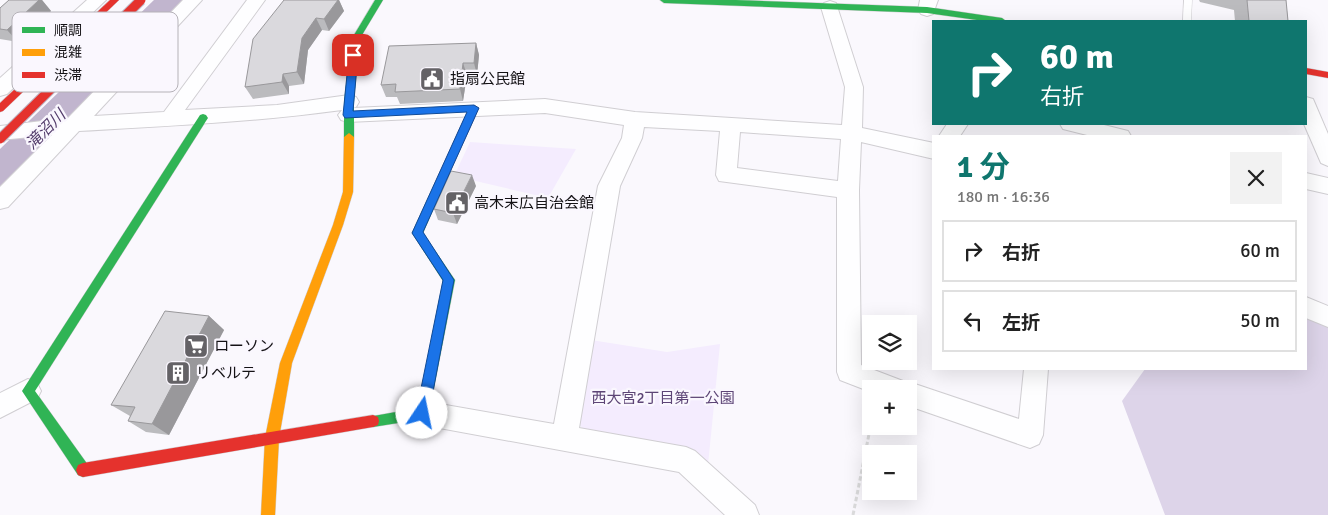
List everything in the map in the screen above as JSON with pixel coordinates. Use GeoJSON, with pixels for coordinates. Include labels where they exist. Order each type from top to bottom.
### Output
{"type":"FeatureCollection","features":[{"type":"Feature","properties":{"kind":"main road"},"geometry":{"type":"LineString","coordinates":[[102,12],[115,0]]}},
{"type":"Feature","properties":{"kind":"main road"},"geometry":{"type":"LineString","coordinates":[[129,12],[141,0]]}},
{"type":"Feature","properties":{"kind":"main road"},"geometry":{"type":"LineString","coordinates":[[664,0],[928,5],[997,20]]}},
{"type":"Feature","properties":{"kind":"main road"},"geometry":{"type":"LineString","coordinates":[[268,515],[272,438],[286,363],[338,225],[348,192],[348,109],[355,40],[377,2]]}},
{"type":"Feature","properties":{"kind":"main road"},"geometry":{"type":"LineString","coordinates":[[1307,71],[1328,75]]}},
{"type":"Feature","properties":{"kind":"main road"},"geometry":{"type":"LineString","coordinates":[[0,109],[18,92]]}},
{"type":"Feature","properties":{"kind":"main road"},"geometry":{"type":"LineString","coordinates":[[0,139],[48,92]]}},
{"type":"Feature","properties":{"kind":"main road"},"geometry":{"type":"LineString","coordinates":[[203,118],[28,392],[83,471],[422,413],[449,280],[417,233],[474,108]]}},
{"type":"Feature","properties":{"kind":"street"},"geometry":{"type":"LineString","coordinates":[[84,12],[97,0]]}},
{"type":"Feature","properties":{"kind":"street"},"geometry":{"type":"LineString","coordinates":[[178,15],[192,0]]}},
{"type":"Feature","properties":{"kind":"street"},"geometry":{"type":"LineString","coordinates":[[168,120],[256,0]]}},
{"type":"Feature","properties":{"kind":"street"},"geometry":{"type":"LineString","coordinates":[[825,4],[854,87],[853,133],[848,190],[849,372],[870,380]]}},
{"type":"Feature","properties":{"kind":"street"},"geometry":{"type":"LineString","coordinates":[[0,89],[12,78]]}},
{"type":"Feature","properties":{"kind":"street"},"geometry":{"type":"LineString","coordinates":[[0,201],[105,92]]}},
{"type":"Feature","properties":{"kind":"street"},"geometry":{"type":"LineString","coordinates":[[0,132],[20,132],[75,124],[203,118],[277,112],[545,106],[635,119],[853,133],[932,151]]}},
{"type":"Feature","properties":{"kind":"street"},"geometry":{"type":"LineString","coordinates":[[1307,106],[1327,152]]}},
{"type":"Feature","properties":{"kind":"street"},"geometry":{"type":"LineString","coordinates":[[564,438],[609,186],[632,138],[635,119]]}},
{"type":"Feature","properties":{"kind":"street"},"geometry":{"type":"LineString","coordinates":[[731,124],[726,175],[848,190]]}},
{"type":"Feature","properties":{"kind":"street"},"geometry":{"type":"LineString","coordinates":[[1074,125],[1118,135]]}},
{"type":"Feature","properties":{"kind":"street"},"geometry":{"type":"LineString","coordinates":[[1307,181],[1328,186]]}},
{"type":"Feature","properties":{"kind":"street"},"geometry":{"type":"LineString","coordinates":[[1307,306],[1328,317]]}},
{"type":"Feature","properties":{"kind":"street"},"geometry":{"type":"LineString","coordinates":[[917,397],[1030,434],[1036,370]]}},
{"type":"Feature","properties":{"kind":"street"},"geometry":{"type":"LineString","coordinates":[[0,406],[28,392]]}},
{"type":"Feature","properties":{"kind":"street"},"geometry":{"type":"LineString","coordinates":[[422,413],[686,460],[745,515]]}},
{"type":"Feature","properties":{"kind":"lane"},"geometry":{"type":"LineString","coordinates":[[1187,20],[1188,0]]}},
{"type":"Feature","properties":{"kind":"path"},"geometry":{"type":"LineString","coordinates":[[853,515],[869,435]]}},
{"type":"Feature","properties":{"kind":"green space"},"geometry":{"type":"Polygon","coordinates":[[[470,142],[576,149],[548,198],[454,176],[470,142]]]}},
{"type":"Feature","properties":{"kind":"green space","name":"西大宮2丁目第一公園"},"geometry":{"type":"Polygon","coordinates":[[[591,340],[667,352],[720,344],[708,465],[583,429],[575,419],[591,340]]]}},
{"type":"Feature","properties":{"kind":"shaded area"},"geometry":{"type":"Polygon","coordinates":[[[1307,316],[1328,326],[1328,515],[1165,515],[1122,401],[1144,370],[1307,370],[1307,316]]]}},
{"type":"Feature","properties":{"kind":"building"},"geometry":{"type":"Polygon","coordinates":[[[9,0],[39,0],[26,12],[12,12],[12,25],[7,30],[0,29],[0,8],[9,0]]]}},
{"type":"Feature","properties":{"kind":"building"},"geometry":{"type":"Polygon","coordinates":[[[284,0],[338,0],[324,19],[316,18],[302,38],[297,72],[283,74],[282,82],[245,87],[253,39],[284,0]]]}},
{"type":"Feature","properties":{"kind":"building"},"geometry":{"type":"Polygon","coordinates":[[[1247,0],[1286,0],[1288,20],[1249,20],[1247,0]]]}},
{"type":"Feature","properties":{"kind":"building"},"geometry":{"type":"Polygon","coordinates":[[[476,43],[474,63],[463,63],[460,89],[395,92],[396,84],[381,85],[389,46],[476,43]]]}},
{"type":"Feature","properties":{"kind":"building"},"geometry":{"type":"Polygon","coordinates":[[[451,171],[472,175],[453,213],[434,209],[451,171]]]}},
{"type":"Feature","properties":{"kind":"building"},"geometry":{"type":"Polygon","coordinates":[[[165,311],[209,316],[152,424],[128,421],[135,407],[111,405],[165,311]]]}},
{"type":"Feature","properties":{"kind":"waterway","name":"滝沼川"},"geometry":{"type":"LineString","coordinates":[[162,12],[174,0]]}},
{"type":"Feature","properties":{"kind":"waterway","name":"滝沼川"},"geometry":{"type":"LineString","coordinates":[[0,174],[82,92]]}},
{"type":"Feature","properties":{"kind":"traffic: fast"},"geometry":{"type":"LineString","coordinates":[[349,137],[349,102],[355,40],[379,0]]}},
{"type":"Feature","properties":{"kind":"traffic: fast"},"geometry":{"type":"LineString","coordinates":[[664,0],[927,10],[995,20]]}},
{"type":"Feature","properties":{"kind":"traffic: fast"},"geometry":{"type":"LineString","coordinates":[[83,470],[28,391],[203,118]]}},
{"type":"Feature","properties":{"kind":"traffic: fast"},"geometry":{"type":"LineString","coordinates":[[373,421],[423,413],[449,280],[417,233],[439,185]]}},
{"type":"Feature","properties":{"kind":"traffic: slow"},"geometry":{"type":"LineString","coordinates":[[268,515],[272,438],[286,363],[338,225],[348,192],[349,137]]}},
{"type":"Feature","properties":{"kind":"traffic: jam"},"geometry":{"type":"LineString","coordinates":[[102,12],[115,0]]}},
{"type":"Feature","properties":{"kind":"traffic: jam"},"geometry":{"type":"LineString","coordinates":[[129,12],[141,0]]}},
{"type":"Feature","properties":{"kind":"traffic: jam"},"geometry":{"type":"LineString","coordinates":[[1307,71],[1328,75]]}},
{"type":"Feature","properties":{"kind":"traffic: jam"},"geometry":{"type":"LineString","coordinates":[[0,109],[18,92]]}},
{"type":"Feature","properties":{"kind":"traffic: jam"},"geometry":{"type":"LineString","coordinates":[[0,139],[48,92]]}},
{"type":"Feature","properties":{"kind":"traffic: jam"},"geometry":{"type":"LineString","coordinates":[[439,185],[474,108]]}},
{"type":"Feature","properties":{"kind":"traffic: jam"},"geometry":{"type":"LineString","coordinates":[[83,470],[373,421]]}},
{"type":"Feature","properties":{"kind":"place","name":"指扇公民館"},"geometry":{"type":"Point","coordinates":[432,79]}},
{"type":"Feature","properties":{"kind":"place","name":"高木末広自治会館"},"geometry":{"type":"Point","coordinates":[457,203]}},
{"type":"Feature","properties":{"kind":"place","name":"ローソン"},"geometry":{"type":"Point","coordinates":[196,346]}},
{"type":"Feature","properties":{"kind":"place","name":"リベルテ"},"geometry":{"type":"Point","coordinates":[178,373]}},
{"type":"Feature","properties":{"kind":"route"},"geometry":{"type":"LineString","coordinates":[[353,55],[348,115],[474,108],[417,233],[449,280],[422,413]]}}]}
